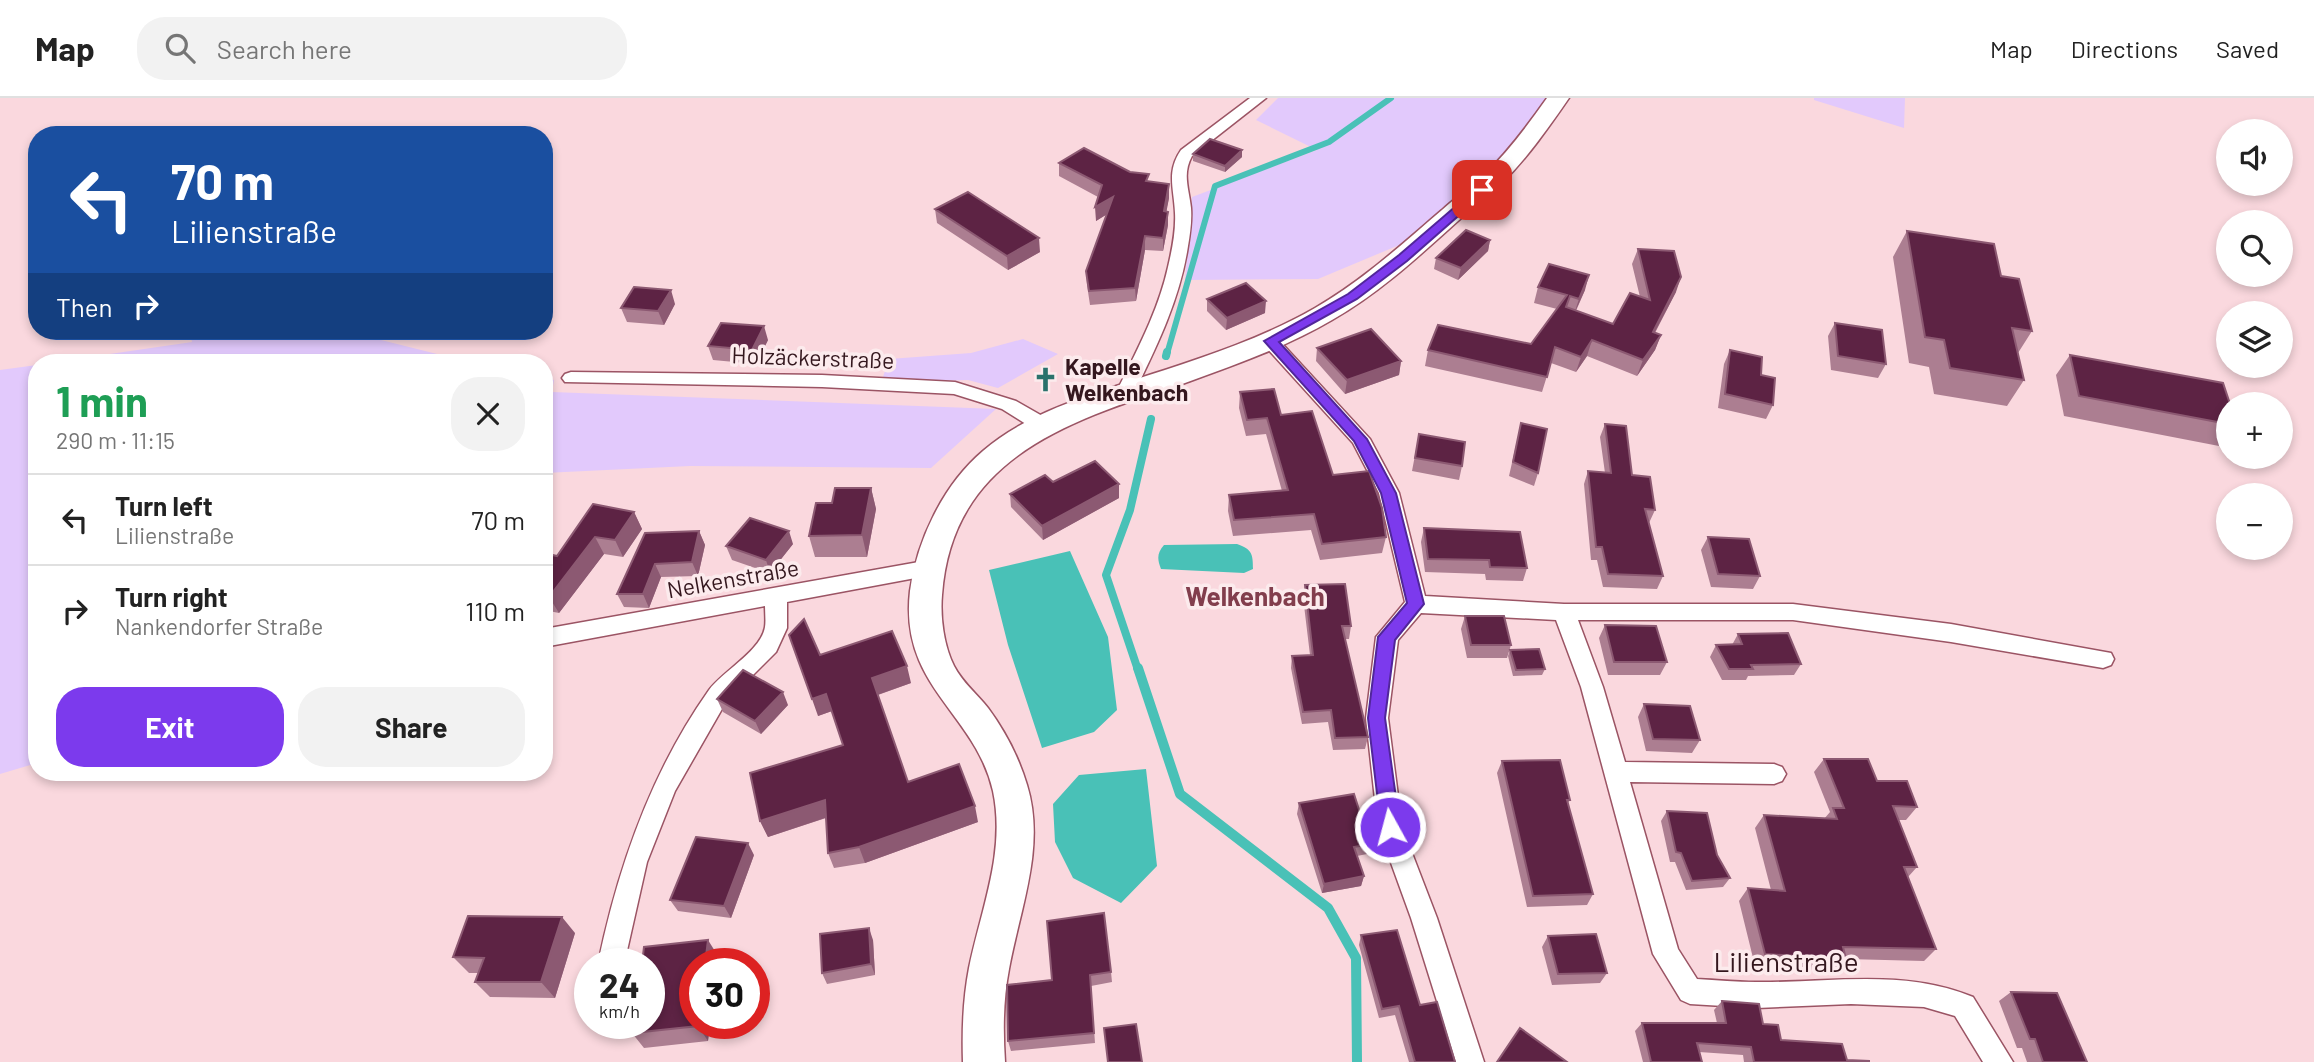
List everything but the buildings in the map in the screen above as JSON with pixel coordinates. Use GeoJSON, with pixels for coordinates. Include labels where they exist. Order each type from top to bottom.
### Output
{"type":"FeatureCollection","features":[{"type":"Feature","properties":{"kind":"main road"},"geometry":{"type":"LineString","coordinates":[[984,1062],[982,1028],[988,973],[1011,882],[1017,838],[1010,790],[998,757],[977,720],[943,677],[932,651],[926,622],[930,568],[941,534],[955,506],[970,484],[994,458],[1044,426],[1088,406],[1270,341],[1353,297],[1482,190],[1516,155],[1558,98]]}},
{"type":"Feature","properties":{"kind":"street"},"geometry":{"type":"LineString","coordinates":[[1125,393],[1166,310],[1173,287],[1183,214],[1178,165],[1186,153],[1259,98]]}},
{"type":"Feature","properties":{"kind":"street"},"geometry":{"type":"LineString","coordinates":[[1270,341],[1360,439],[1389,493],[1416,604]]}},
{"type":"Feature","properties":{"kind":"street","name":"Holzäckerstraße"},"geometry":{"type":"LineString","coordinates":[[571,378],[809,381],[955,388],[1009,405],[1044,426]]}},
{"type":"Feature","properties":{"kind":"street","name":"Nelkenstraße"},"geometry":{"type":"LineString","coordinates":[[553,636],[930,568]]}},
{"type":"Feature","properties":{"kind":"street"},"geometry":{"type":"LineString","coordinates":[[615,948],[635,862],[665,787],[718,695],[768,646],[776,628],[776,597]]}},
{"type":"Feature","properties":{"kind":"street"},"geometry":{"type":"LineString","coordinates":[[1416,604],[1564,612],[1793,612],[1951,633],[2103,659]]}},
{"type":"Feature","properties":{"kind":"street"},"geometry":{"type":"LineString","coordinates":[[1416,604],[1387,637],[1377,718],[1390,827],[1424,918],[1470,1062]]}},
{"type":"Feature","properties":{"kind":"street","name":"Lilienstraße"},"geometry":{"type":"LineString","coordinates":[[1564,612],[1592,687],[1666,954],[1690,991],[1757,995],[1851,991],[1924,994],[1964,1006],[1998,1062]]}},
{"type":"Feature","properties":{"kind":"street"},"geometry":{"type":"LineString","coordinates":[[1615,772],[1774,774]]}},
{"type":"Feature","properties":{"kind":"shaded area"},"geometry":{"type":"Polygon","coordinates":[[[1278,98],[1551,98],[1478,212],[1318,279],[1185,280],[1192,197],[1317,150],[1256,120],[1278,98]]]}},
{"type":"Feature","properties":{"kind":"shaded area"},"geometry":{"type":"Polygon","coordinates":[[[1905,98],[1904,128],[1814,100],[1905,98]]]}},
{"type":"Feature","properties":{"kind":"shaded area"},"geometry":{"type":"Polygon","coordinates":[[[1023,339],[1058,354],[998,388],[968,380],[900,382],[883,377],[889,359],[971,353],[1023,339]]]}},
{"type":"Feature","properties":{"kind":"shaded area"},"geometry":{"type":"Polygon","coordinates":[[[381,340],[437,354],[110,354],[192,342],[381,340]]]}},
{"type":"Feature","properties":{"kind":"shaded area"},"geometry":{"type":"Polygon","coordinates":[[[28,366],[28,766],[0,774],[0,370],[28,366]]]}},
{"type":"Feature","properties":{"kind":"shaded area"},"geometry":{"type":"Polygon","coordinates":[[[553,392],[996,409],[931,468],[690,466],[553,473],[553,392]]]}},
{"type":"Feature","properties":{"kind":"water"},"geometry":{"type":"Polygon","coordinates":[[[1237,544],[1249,550],[1252,556],[1253,569],[1244,573],[1161,569],[1159,562],[1159,553],[1164,545],[1237,544]]]}},
{"type":"Feature","properties":{"kind":"water"},"geometry":{"type":"Polygon","coordinates":[[[1070,551],[1108,637],[1117,710],[1094,732],[1042,748],[1008,645],[989,570],[1070,551]]]}},
{"type":"Feature","properties":{"kind":"water"},"geometry":{"type":"Polygon","coordinates":[[[1146,769],[1157,866],[1121,903],[1073,878],[1055,842],[1053,804],[1079,775],[1146,769]]]}},
{"type":"Feature","properties":{"kind":"waterway"},"geometry":{"type":"LineString","coordinates":[[1167,354],[1215,186],[1329,142],[1391,98]]}},
{"type":"Feature","properties":{"kind":"waterway"},"geometry":{"type":"LineString","coordinates":[[1166,356],[1167,352]]}},
{"type":"Feature","properties":{"kind":"waterway"},"geometry":{"type":"LineString","coordinates":[[1138,670],[1106,575],[1130,510],[1151,419]]}},
{"type":"Feature","properties":{"kind":"waterway"},"geometry":{"type":"LineString","coordinates":[[1138,668],[1180,794],[1328,908],[1356,958],[1357,1062]]}},
{"type":"Feature","properties":{"kind":"place","name":"Kapelle Welkenbach"},"geometry":{"type":"Point","coordinates":[1045,380]}},
{"type":"Feature","properties":{"kind":"district","name":"Welkenbach"},"geometry":{"type":"Point","coordinates":[1255,597]}},
{"type":"Feature","properties":{"kind":"route"},"geometry":{"type":"LineString","coordinates":[[1390,827],[1377,718],[1387,637],[1416,604],[1389,493],[1360,439],[1270,341],[1353,297],[1482,190]]}}]}
